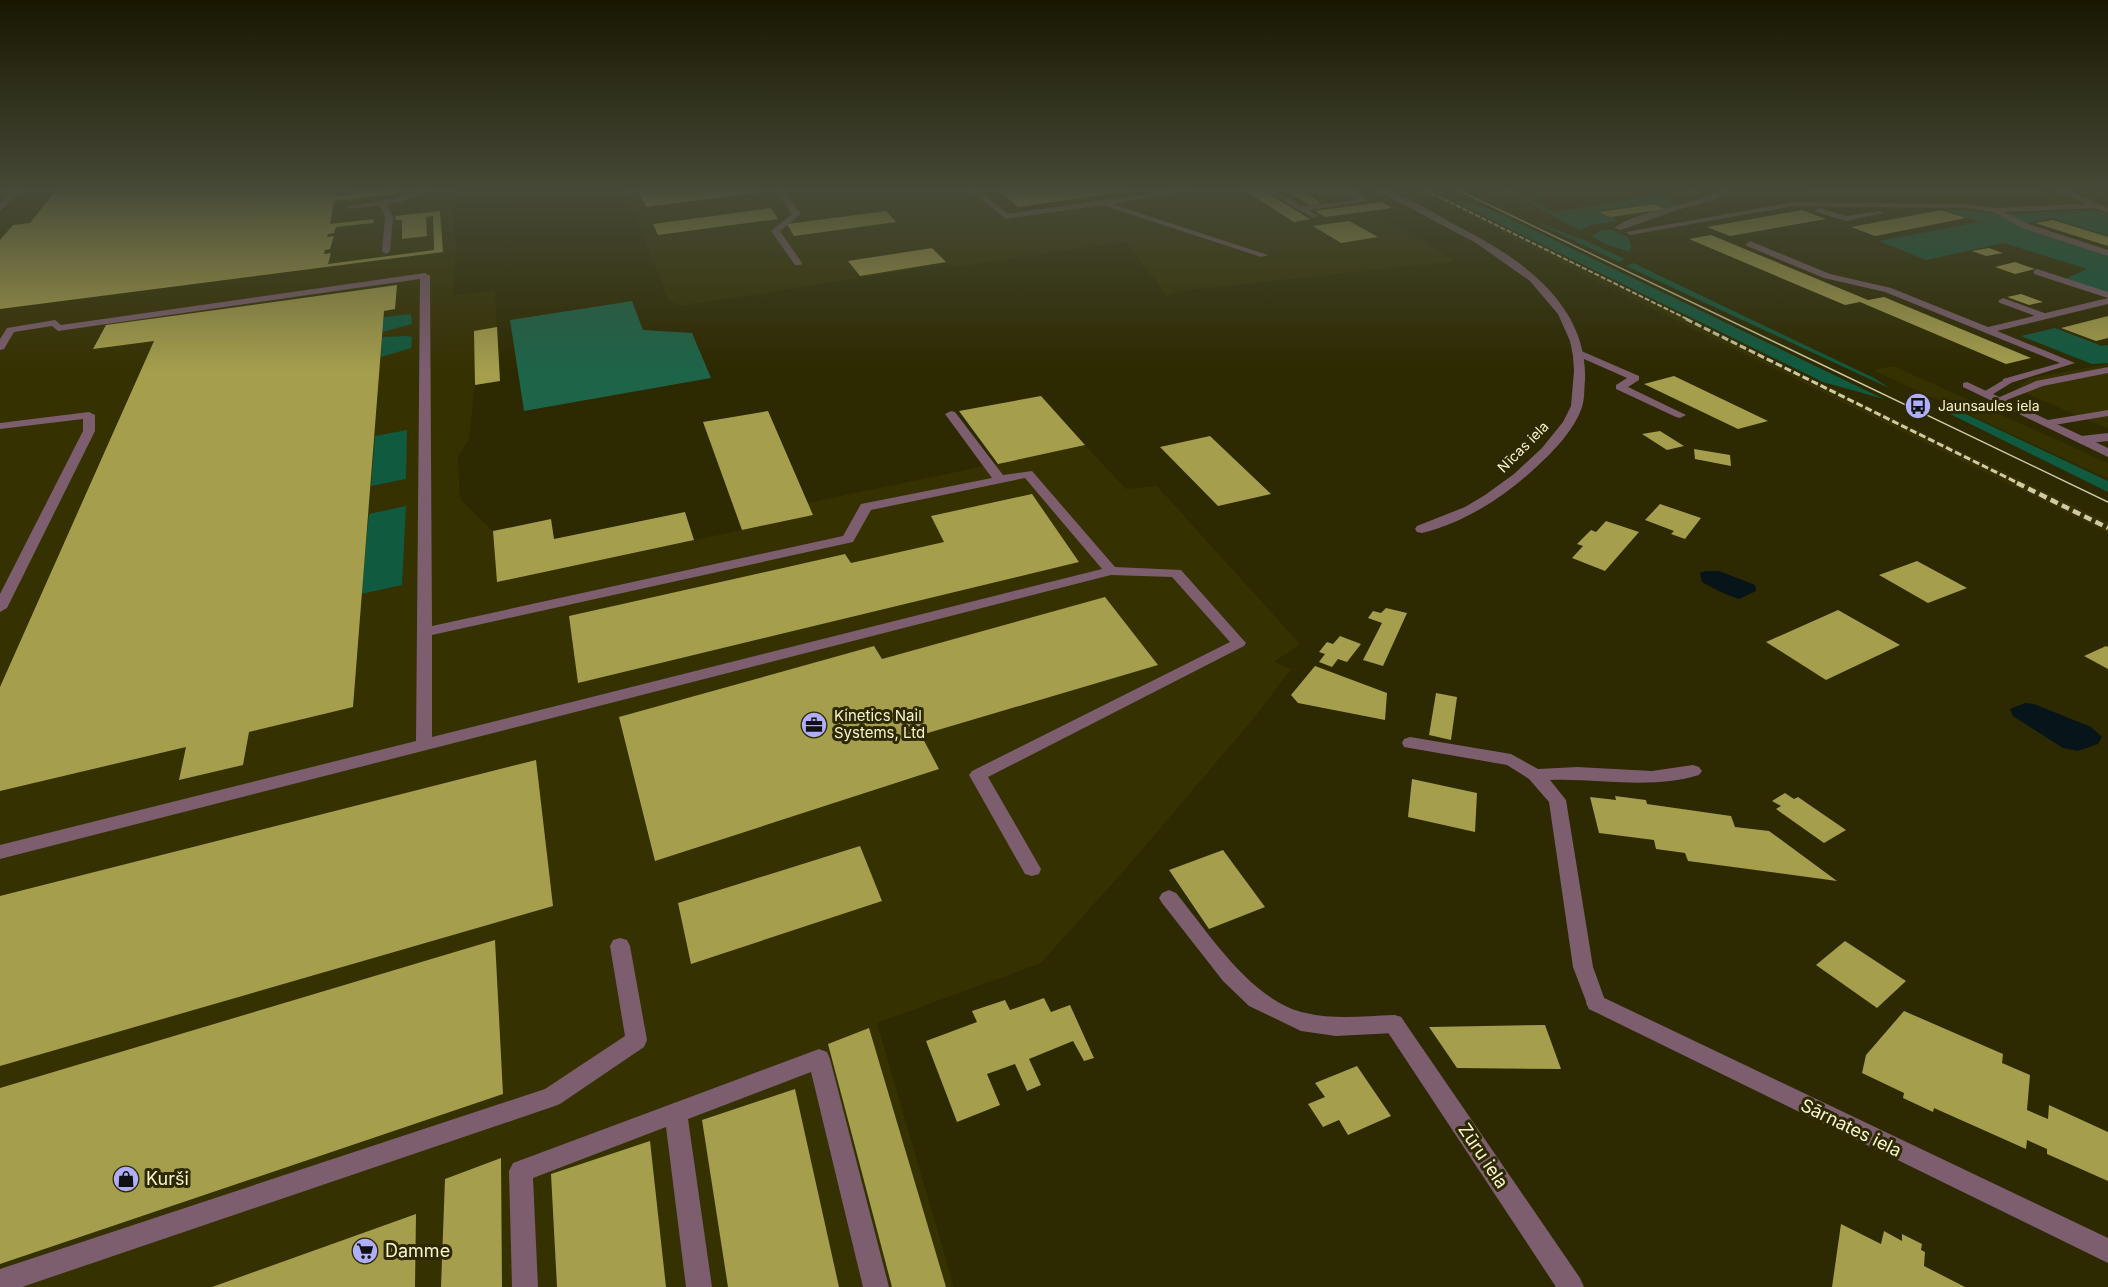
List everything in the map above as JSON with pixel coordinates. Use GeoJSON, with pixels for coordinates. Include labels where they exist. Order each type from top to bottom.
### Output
{"type":"FeatureCollection","features":[{"type":"Feature","properties":{"kind":"street"},"geometry":{"type":"LineString","coordinates":[[789,250],[798,263]]}},
{"type":"Feature","properties":{"kind":"street"},"geometry":{"type":"LineString","coordinates":[[1248,250],[1263,255]]}},
{"type":"Feature","properties":{"kind":"street","name":"Nīcas iela"},"geometry":{"type":"LineString","coordinates":[[1422,529],[1477,505],[1518,477],[1552,442],[1577,407],[1581,372],[1579,353],[1575,339],[1559,308],[1534,279],[1492,250]]}},
{"type":"Feature","properties":{"kind":"street"},"geometry":{"type":"LineString","coordinates":[[1765,250],[1827,276],[1888,290],[2070,363],[2007,381],[1986,394]]}},
{"type":"Feature","properties":{"kind":"street"},"geometry":{"type":"LineString","coordinates":[[2037,272],[2108,295]]}},
{"type":"Feature","properties":{"kind":"street"},"geometry":{"type":"LineString","coordinates":[[0,347],[11,330],[55,324],[58,328],[425,276],[424,745]]}},
{"type":"Feature","properties":{"kind":"street"},"geometry":{"type":"LineString","coordinates":[[2004,301],[2044,316]]}},
{"type":"Feature","properties":{"kind":"street"},"geometry":{"type":"LineString","coordinates":[[1987,330],[2108,301]]}},
{"type":"Feature","properties":{"kind":"street"},"geometry":{"type":"LineString","coordinates":[[1579,353],[1635,378],[1620,387],[1680,415]]}},
{"type":"Feature","properties":{"kind":"street"},"geometry":{"type":"LineString","coordinates":[[1999,400],[2040,383],[2108,370]]}},
{"type":"Feature","properties":{"kind":"street"},"geometry":{"type":"LineString","coordinates":[[1967,385],[2108,453]]}},
{"type":"Feature","properties":{"kind":"street"},"geometry":{"type":"LineString","coordinates":[[2048,423],[2108,413]]}},
{"type":"Feature","properties":{"kind":"street"},"geometry":{"type":"LineString","coordinates":[[951,414],[1000,480]]}},
{"type":"Feature","properties":{"kind":"street"},"geometry":{"type":"LineString","coordinates":[[0,426],[89,415],[89,431],[0,608]]}},
{"type":"Feature","properties":{"kind":"street"},"geometry":{"type":"LineString","coordinates":[[2081,440],[2108,437]]}},
{"type":"Feature","properties":{"kind":"street"},"geometry":{"type":"LineString","coordinates":[[424,632],[848,539],[866,507],[1028,474],[1111,571]]}},
{"type":"Feature","properties":{"kind":"street"},"geometry":{"type":"LineString","coordinates":[[0,852],[1111,571],[1176,573],[1239,643],[978,775],[1032,869]]}},
{"type":"Feature","properties":{"kind":"street"},"geometry":{"type":"LineString","coordinates":[[1410,743],[1511,760],[1535,775],[1577,773],[1652,777],[1693,771]]}},
{"type":"Feature","properties":{"kind":"street","name":"Sārnates iela"},"geometry":{"type":"LineString","coordinates":[[1535,775],[1557,800],[1583,968],[1596,1004],[2108,1251]]}},
{"type":"Feature","properties":{"kind":"street","name":"Zūru iela"},"geometry":{"type":"LineString","coordinates":[[1169,898],[1230,975],[1256,1000],[1301,1022],[1336,1027],[1394,1024],[1571,1287]]}},
{"type":"Feature","properties":{"kind":"street"},"geometry":{"type":"LineString","coordinates":[[0,1282],[552,1097],[636,1040],[620,946]]}},
{"type":"Feature","properties":{"kind":"street"},"geometry":{"type":"LineString","coordinates":[[525,1287],[521,1171],[819,1059],[876,1287]]}},
{"type":"Feature","properties":{"kind":"street"},"geometry":{"type":"LineString","coordinates":[[676,1113],[699,1287]]}},
{"type":"Feature","properties":{"kind":"shaded area"},"geometry":{"type":"Polygon","coordinates":[[[0,250],[456,250],[453,295],[495,291],[500,381],[475,385],[469,439],[458,457],[460,499],[493,531],[498,582],[812,515],[807,503],[1085,445],[1126,489],[1157,486],[1300,644],[1274,662],[1291,669],[1254,718],[1129,865],[1041,963],[877,1023],[954,1287],[0,1287],[0,250]]]}},
{"type":"Feature","properties":{"kind":"shaded area"},"geometry":{"type":"Polygon","coordinates":[[[649,250],[1070,250],[952,267],[949,264],[681,306],[669,301],[649,250]]]}},
{"type":"Feature","properties":{"kind":"shaded area"},"geometry":{"type":"Polygon","coordinates":[[[1132,250],[1437,250],[1455,261],[1180,291],[1167,296],[1132,250]]]}},
{"type":"Feature","properties":{"kind":"shaded area"},"geometry":{"type":"Polygon","coordinates":[[[1536,250],[1548,250],[2108,522],[2108,533],[1536,250]]]}},
{"type":"Feature","properties":{"kind":"shaded area"},"geometry":{"type":"Polygon","coordinates":[[[2108,364],[2108,429],[2016,389],[2030,378],[2108,364]]]}},
{"type":"Feature","properties":{"kind":"shaded area"},"geometry":{"type":"Polygon","coordinates":[[[1894,366],[2108,463],[2108,479],[1873,370],[1894,366]]]}},
{"type":"Feature","properties":{"kind":"shaded area"},"geometry":{"type":"Polygon","coordinates":[[[1719,571],[1755,585],[1756,591],[1739,599],[1730,596],[1702,582],[1700,573],[1719,571]]]}},
{"type":"Feature","properties":{"kind":"shaded area"},"geometry":{"type":"Polygon","coordinates":[[[2025,703],[2034,704],[2091,727],[2102,737],[2098,744],[2078,751],[2063,748],[2013,716],[2010,709],[2025,703]]]}},
{"type":"Feature","properties":{"kind":"green space"},"geometry":{"type":"Polygon","coordinates":[[[1553,250],[1575,250],[1884,399],[1823,382],[1553,250]]]}},
{"type":"Feature","properties":{"kind":"green space"},"geometry":{"type":"Polygon","coordinates":[[[1594,250],[1606,250],[1625,259],[1619,262],[1594,250]]]}},
{"type":"Feature","properties":{"kind":"green space"},"geometry":{"type":"Polygon","coordinates":[[[1901,250],[1972,250],[1926,260],[1901,250]]]}},
{"type":"Feature","properties":{"kind":"green space"},"geometry":{"type":"Polygon","coordinates":[[[2027,250],[2090,250],[2108,256],[2108,293],[2065,279],[2087,269],[2027,250]]]}},
{"type":"Feature","properties":{"kind":"green space"},"geometry":{"type":"Polygon","coordinates":[[[1633,263],[1874,378],[1889,388],[1626,266],[1633,263]]]}},
{"type":"Feature","properties":{"kind":"green space"},"geometry":{"type":"Polygon","coordinates":[[[632,301],[643,330],[692,333],[711,378],[524,411],[510,320],[632,301]]]}},
{"type":"Feature","properties":{"kind":"green space"},"geometry":{"type":"Polygon","coordinates":[[[411,314],[412,324],[382,332],[384,317],[411,314]]]}},
{"type":"Feature","properties":{"kind":"green space"},"geometry":{"type":"Polygon","coordinates":[[[2055,328],[2102,346],[2108,345],[2108,363],[2092,364],[2021,336],[2055,328]]]}},
{"type":"Feature","properties":{"kind":"green space"},"geometry":{"type":"Polygon","coordinates":[[[382,337],[412,337],[411,348],[381,357],[382,337]]]}},
{"type":"Feature","properties":{"kind":"green space"},"geometry":{"type":"Polygon","coordinates":[[[1955,409],[2108,481],[2108,492],[1946,412],[1955,409]]]}},
{"type":"Feature","properties":{"kind":"green space"},"geometry":{"type":"Polygon","coordinates":[[[407,430],[406,479],[371,486],[375,436],[407,430]]]}},
{"type":"Feature","properties":{"kind":"green space"},"geometry":{"type":"Polygon","coordinates":[[[406,506],[402,585],[361,594],[369,514],[406,506]]]}},
{"type":"Feature","properties":{"kind":"building"},"geometry":{"type":"Polygon","coordinates":[[[0,250],[325,250],[324,254],[331,253],[328,264],[443,250],[443,252],[0,309],[0,250]]]}},
{"type":"Feature","properties":{"kind":"building"},"geometry":{"type":"Polygon","coordinates":[[[919,250],[934,250],[946,262],[860,276],[848,261],[919,250]]]}},
{"type":"Feature","properties":{"kind":"building"},"geometry":{"type":"Polygon","coordinates":[[[1715,250],[1747,250],[1868,300],[1884,297],[2031,358],[2006,364],[1860,302],[1845,305],[1715,250]]]}},
{"type":"Feature","properties":{"kind":"building"},"geometry":{"type":"Polygon","coordinates":[[[1995,250],[2003,253],[1986,256],[1972,251],[1995,250]]]}},
{"type":"Feature","properties":{"kind":"building"},"geometry":{"type":"Polygon","coordinates":[[[2015,262],[2035,269],[2015,274],[1995,267],[2015,262]]]}},
{"type":"Feature","properties":{"kind":"building"},"geometry":{"type":"Polygon","coordinates":[[[397,285],[395,309],[384,311],[353,707],[249,732],[243,765],[179,780],[186,747],[0,791],[0,687],[154,341],[93,349],[106,325],[397,285]]]}},
{"type":"Feature","properties":{"kind":"building"},"geometry":{"type":"Polygon","coordinates":[[[2021,294],[2043,302],[2029,305],[2007,297],[2021,294]]]}},
{"type":"Feature","properties":{"kind":"building"},"geometry":{"type":"Polygon","coordinates":[[[2108,316],[2108,338],[2096,341],[2061,328],[2108,316]]]}},
{"type":"Feature","properties":{"kind":"building"},"geometry":{"type":"Polygon","coordinates":[[[497,327],[500,381],[475,385],[474,331],[497,327]]]}},
{"type":"Feature","properties":{"kind":"building"},"geometry":{"type":"Polygon","coordinates":[[[1674,376],[1768,421],[1738,429],[1644,384],[1674,376]]]}},
{"type":"Feature","properties":{"kind":"building"},"geometry":{"type":"Polygon","coordinates":[[[1041,396],[1085,445],[998,464],[959,411],[1041,396]]]}},
{"type":"Feature","properties":{"kind":"building"},"geometry":{"type":"Polygon","coordinates":[[[768,411],[813,515],[742,530],[703,422],[768,411]]]}},
{"type":"Feature","properties":{"kind":"building"},"geometry":{"type":"Polygon","coordinates":[[[1660,431],[1684,446],[1667,450],[1642,434],[1660,431]]]}},
{"type":"Feature","properties":{"kind":"building"},"geometry":{"type":"Polygon","coordinates":[[[1210,436],[1271,494],[1218,506],[1160,447],[1210,436]]]}},
{"type":"Feature","properties":{"kind":"building"},"geometry":{"type":"Polygon","coordinates":[[[1694,449],[1730,455],[1731,466],[1695,459],[1694,449]]]}},
{"type":"Feature","properties":{"kind":"building"},"geometry":{"type":"Polygon","coordinates":[[[1032,494],[1079,562],[578,683],[569,616],[845,554],[851,563],[944,542],[931,516],[1032,494]]]}},
{"type":"Feature","properties":{"kind":"building"},"geometry":{"type":"Polygon","coordinates":[[[1660,504],[1701,518],[1685,539],[1671,534],[1674,531],[1645,520],[1660,504]]]}},
{"type":"Feature","properties":{"kind":"building"},"geometry":{"type":"Polygon","coordinates":[[[685,512],[694,540],[497,582],[493,531],[551,519],[554,539],[685,512]]]}},
{"type":"Feature","properties":{"kind":"building"},"geometry":{"type":"Polygon","coordinates":[[[1606,521],[1639,532],[1605,571],[1572,558],[1583,546],[1577,544],[1591,530],[1596,532],[1606,521]]]}},
{"type":"Feature","properties":{"kind":"building"},"geometry":{"type":"Polygon","coordinates":[[[1917,561],[1967,588],[1928,603],[1879,575],[1917,561]]]}},
{"type":"Feature","properties":{"kind":"building"},"geometry":{"type":"Polygon","coordinates":[[[1105,597],[1158,665],[921,735],[939,769],[655,861],[619,717],[874,646],[882,659],[1105,597]]]}},
{"type":"Feature","properties":{"kind":"building"},"geometry":{"type":"Polygon","coordinates":[[[1386,608],[1407,613],[1383,666],[1363,660],[1382,623],[1368,618],[1373,611],[1381,613],[1386,608]]]}},
{"type":"Feature","properties":{"kind":"building"},"geometry":{"type":"Polygon","coordinates":[[[1838,610],[1900,645],[1826,680],[1766,642],[1838,610]]]}},
{"type":"Feature","properties":{"kind":"building"},"geometry":{"type":"Polygon","coordinates":[[[1340,636],[1361,644],[1347,662],[1338,659],[1332,667],[1319,662],[1325,654],[1319,652],[1327,642],[1333,644],[1340,636]]]}},
{"type":"Feature","properties":{"kind":"building"},"geometry":{"type":"Polygon","coordinates":[[[2108,647],[2108,669],[2084,656],[2108,647]]]}},
{"type":"Feature","properties":{"kind":"building"},"geometry":{"type":"Polygon","coordinates":[[[1315,666],[1387,693],[1385,720],[1298,703],[1291,695],[1315,666]]]}},
{"type":"Feature","properties":{"kind":"building"},"geometry":{"type":"Polygon","coordinates":[[[1436,693],[1457,697],[1451,740],[1429,735],[1436,693]]]}},
{"type":"Feature","properties":{"kind":"building"},"geometry":{"type":"Polygon","coordinates":[[[536,760],[553,906],[0,1066],[0,896],[536,760]]]}},
{"type":"Feature","properties":{"kind":"building"},"geometry":{"type":"Polygon","coordinates":[[[1412,779],[1477,793],[1475,832],[1408,817],[1412,779]]]}},
{"type":"Feature","properties":{"kind":"building"},"geometry":{"type":"Polygon","coordinates":[[[1785,793],[1794,799],[1798,797],[1846,830],[1824,843],[1776,809],[1781,806],[1772,801],[1785,793]]]}},
{"type":"Feature","properties":{"kind":"building"},"geometry":{"type":"Polygon","coordinates":[[[1615,796],[1646,800],[1647,804],[1731,816],[1735,827],[1769,831],[1837,881],[1688,861],[1685,853],[1656,849],[1654,840],[1599,833],[1590,797],[1616,800],[1615,796]]]}},
{"type":"Feature","properties":{"kind":"building"},"geometry":{"type":"Polygon","coordinates":[[[860,846],[882,901],[691,964],[678,903],[860,846]]]}},
{"type":"Feature","properties":{"kind":"building"},"geometry":{"type":"Polygon","coordinates":[[[1223,850],[1265,907],[1209,929],[1169,870],[1223,850]]]}},
{"type":"Feature","properties":{"kind":"building","name":"Kurši"},"geometry":{"type":"Polygon","coordinates":[[[495,940],[503,1094],[0,1264],[0,1088],[495,940]]]}},
{"type":"Feature","properties":{"kind":"building"},"geometry":{"type":"Polygon","coordinates":[[[1845,941],[1906,981],[1877,1008],[1816,965],[1845,941]]]}},
{"type":"Feature","properties":{"kind":"building"},"geometry":{"type":"Polygon","coordinates":[[[1044,998],[1051,1012],[1070,1005],[1094,1058],[1084,1061],[1073,1041],[1029,1059],[1041,1085],[1027,1091],[1015,1064],[987,1074],[1000,1105],[957,1122],[926,1041],[977,1022],[972,1011],[1005,1000],[1010,1010],[1044,998]]]}},
{"type":"Feature","properties":{"kind":"building"},"geometry":{"type":"Polygon","coordinates":[[[1904,1011],[2003,1054],[2002,1063],[2030,1075],[2027,1110],[2048,1119],[2049,1105],[2108,1132],[2108,1181],[2047,1154],[2047,1149],[2027,1140],[2026,1149],[1934,1108],[1933,1112],[1903,1098],[1904,1093],[1862,1073],[1866,1055],[1904,1011]]]}},
{"type":"Feature","properties":{"kind":"building"},"geometry":{"type":"Polygon","coordinates":[[[1545,1025],[1561,1069],[1457,1068],[1429,1027],[1545,1025]]]}},
{"type":"Feature","properties":{"kind":"building"},"geometry":{"type":"Polygon","coordinates":[[[869,1028],[946,1287],[892,1287],[828,1044],[869,1028]]]}},
{"type":"Feature","properties":{"kind":"building"},"geometry":{"type":"Polygon","coordinates":[[[1357,1066],[1391,1116],[1348,1135],[1339,1120],[1323,1127],[1308,1104],[1325,1097],[1315,1083],[1357,1066]]]}},
{"type":"Feature","properties":{"kind":"building"},"geometry":{"type":"Polygon","coordinates":[[[795,1089],[839,1287],[728,1287],[702,1120],[795,1089]]]}},
{"type":"Feature","properties":{"kind":"building"},"geometry":{"type":"Polygon","coordinates":[[[650,1141],[666,1287],[557,1287],[551,1174],[650,1141]]]}},
{"type":"Feature","properties":{"kind":"building"},"geometry":{"type":"Polygon","coordinates":[[[501,1158],[502,1287],[441,1287],[445,1179],[501,1158]]]}},
{"type":"Feature","properties":{"kind":"building","name":"Damme"},"geometry":{"type":"Polygon","coordinates":[[[416,1214],[415,1287],[212,1287],[416,1214]]]}},
{"type":"Feature","properties":{"kind":"building"},"geometry":{"type":"Polygon","coordinates":[[[1841,1224],[1881,1244],[1884,1231],[1902,1241],[1902,1234],[1922,1244],[1921,1250],[1925,1252],[1924,1266],[1965,1287],[1832,1287],[1841,1224]]]}},
{"type":"Feature","properties":{"kind":"tram line"},"geometry":{"type":"LineString","coordinates":[[1583,250],[2108,502]]}},
{"type":"Feature","properties":{"kind":"railway"},"geometry":{"type":"LineString","coordinates":[[1547,250],[1689,320]]}},
{"type":"Feature","properties":{"kind":"railway"},"geometry":{"type":"LineString","coordinates":[[1686,319],[2020,484]]}},
{"type":"Feature","properties":{"kind":"railway"},"geometry":{"type":"LineString","coordinates":[[2017,483],[2108,528]]}},
{"type":"Feature","properties":{"kind":"place","name":"Jaunsaules iela"},"geometry":{"type":"Point","coordinates":[1918,406]}},
{"type":"Feature","properties":{"kind":"place","name":"Kinetics Nail Systems, Ltd"},"geometry":{"type":"Point","coordinates":[814,725]}},
{"type":"Feature","properties":{"kind":"place","name":"Kurši"},"geometry":{"type":"Point","coordinates":[126,1179]}},
{"type":"Feature","properties":{"kind":"place","name":"Damme"},"geometry":{"type":"Point","coordinates":[365,1251]}}]}
